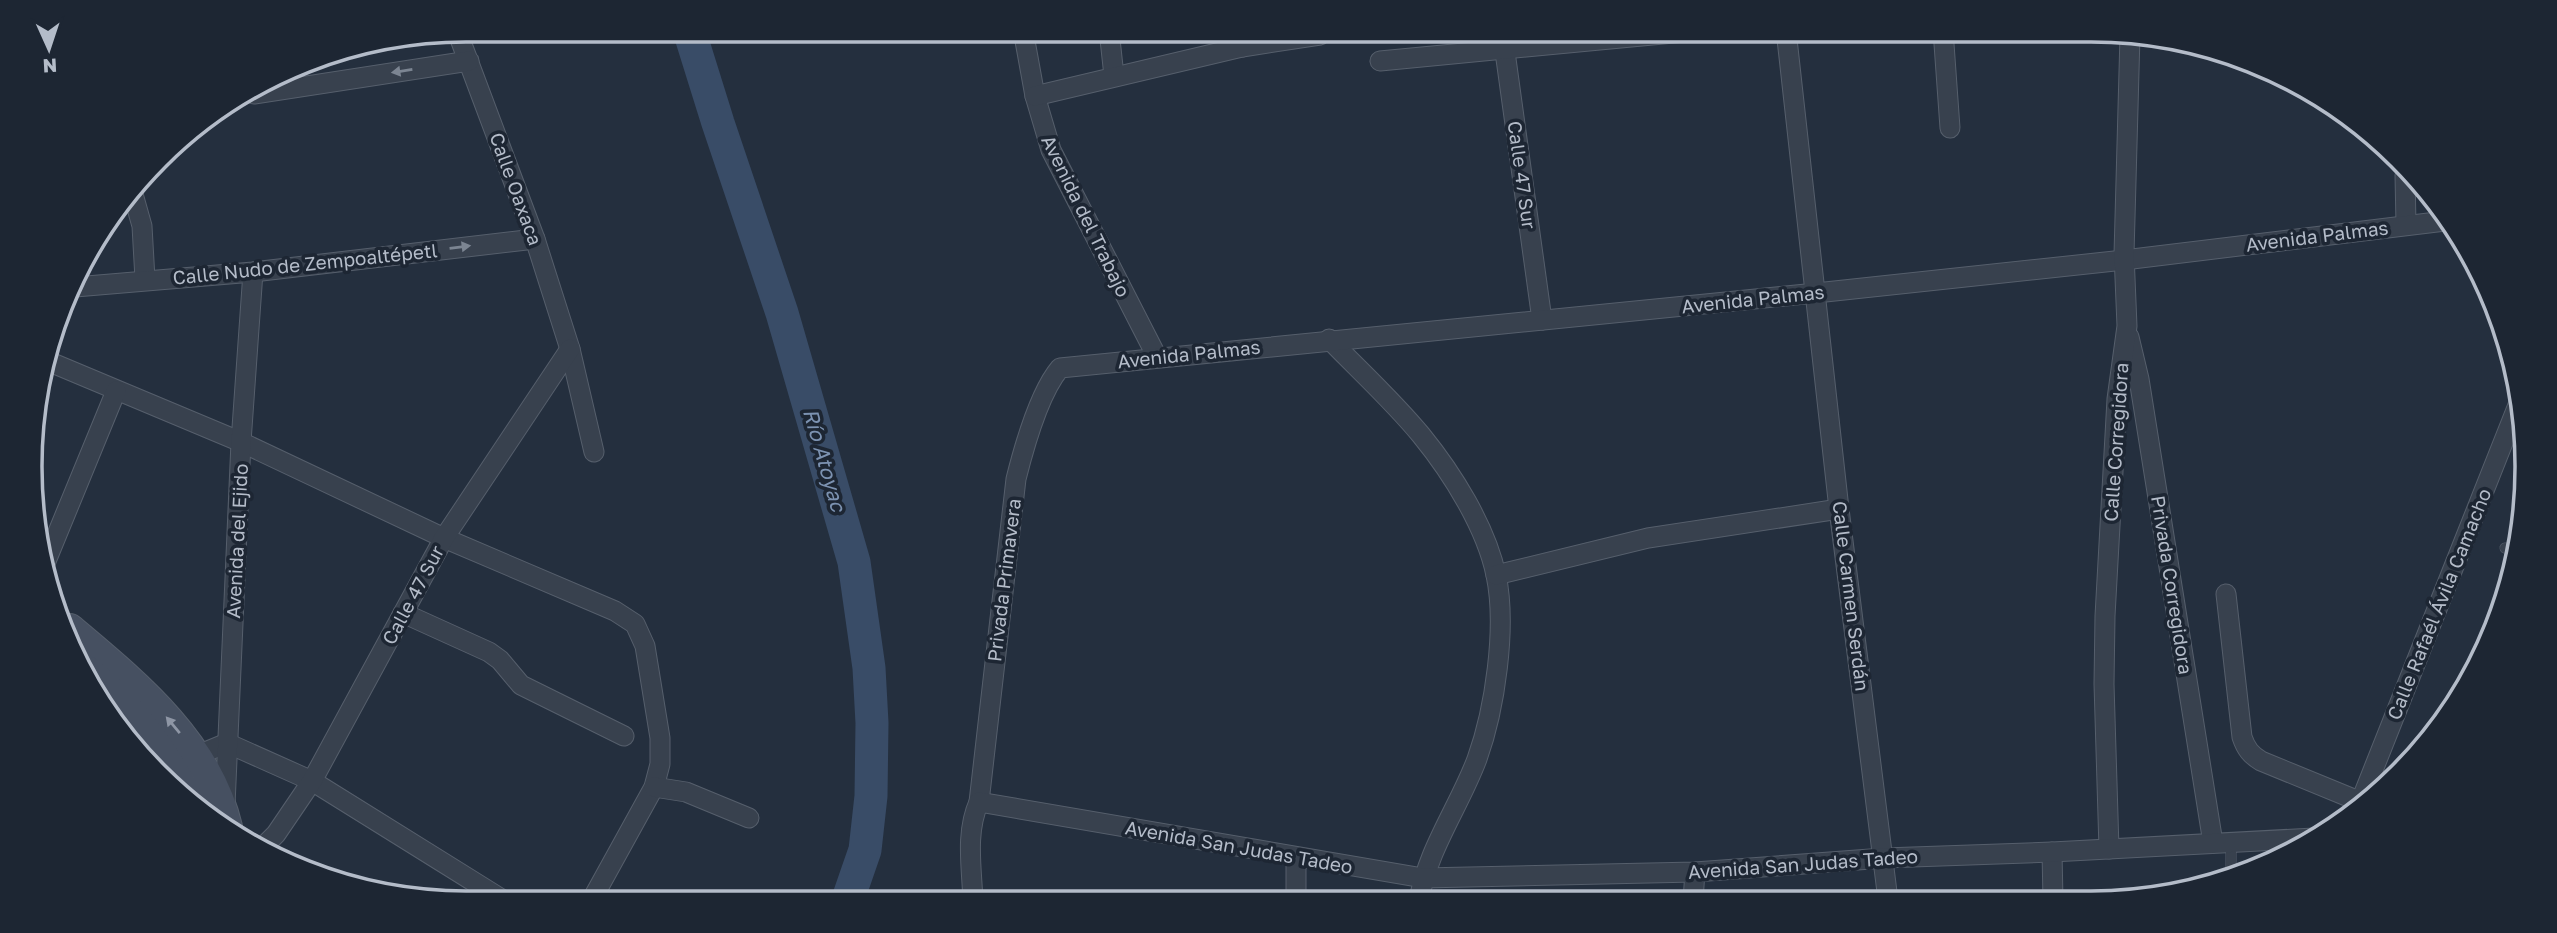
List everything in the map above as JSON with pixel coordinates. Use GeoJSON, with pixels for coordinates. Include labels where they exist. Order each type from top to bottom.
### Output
{"type":"FeatureCollection","features":[{"type":"Feature","properties":{"kind":"main road"},"geometry":{"type":"LineString","coordinates":[[76,633],[125,675],[163,713],[198,755],[224,814]]}},
{"type":"Feature","properties":{"kind":"main road"},"geometry":{"type":"LineString","coordinates":[[99,680],[116,694],[147,730],[173,765],[180,780]]}},
{"type":"Feature","properties":{"kind":"street","name":"Calle Oaxaca"},"geometry":{"type":"LineString","coordinates":[[461,42],[535,239],[570,349],[594,452]]}},
{"type":"Feature","properties":{"kind":"street","name":"Avenida del Trabajo"},"geometry":{"type":"LineString","coordinates":[[1025,42],[1035,96],[1051,150],[1157,357]]}},
{"type":"Feature","properties":{"kind":"street"},"geometry":{"type":"LineString","coordinates":[[1111,42],[1114,76]]}},
{"type":"Feature","properties":{"kind":"street"},"geometry":{"type":"LineString","coordinates":[[1035,96],[1114,76],[1226,42]]}},
{"type":"Feature","properties":{"kind":"street","name":"Calle 47 Sur"},"geometry":{"type":"LineString","coordinates":[[1503,42],[1542,320]]}},
{"type":"Feature","properties":{"kind":"street"},"geometry":{"type":"LineString","coordinates":[[1380,61],[1584,42]]}},
{"type":"Feature","properties":{"kind":"street","name":"Calle Carmen Serdán"},"geometry":{"type":"LineString","coordinates":[[1787,42],[1839,509],[1887,891]]}},
{"type":"Feature","properties":{"kind":"street"},"geometry":{"type":"LineString","coordinates":[[1944,42],[1950,128]]}},
{"type":"Feature","properties":{"kind":"street","name":"Calle Corregidora"},"geometry":{"type":"LineString","coordinates":[[2109,849],[2104,684],[2105,616],[2117,399],[2127,326],[2124,260],[2130,44]]}},
{"type":"Feature","properties":{"kind":"street"},"geometry":{"type":"LineString","coordinates":[[268,92],[469,61]]}},
{"type":"Feature","properties":{"kind":"street"},"geometry":{"type":"LineString","coordinates":[[2405,182],[2406,225]]}},
{"type":"Feature","properties":{"kind":"street"},"geometry":{"type":"LineString","coordinates":[[135,202],[142,226],[145,279]]}},
{"type":"Feature","properties":{"kind":"street","name":"Avenida Palmas"},"geometry":{"type":"LineString","coordinates":[[1060,368],[1329,339],[1816,293],[2124,260],[2437,222]]}},
{"type":"Feature","properties":{"kind":"street","name":"Calle Nudo de Zempoaltépetl"},"geometry":{"type":"LineString","coordinates":[[83,286],[253,272],[535,239]]}},
{"type":"Feature","properties":{"kind":"street","name":"Avenida del Ejido"},"geometry":{"type":"LineString","coordinates":[[226,816],[241,442],[253,272]]}},
{"type":"Feature","properties":{"kind":"street","name":"Privada Corregidora"},"geometry":{"type":"LineString","coordinates":[[2127,326],[2139,379],[2222,843]]}},
{"type":"Feature","properties":{"kind":"street"},"geometry":{"type":"LineString","coordinates":[[1329,339],[1420,435],[1455,482],[1484,539],[1496,575],[1499,622],[1497,672],[1486,724],[1477,759],[1423,878],[1421,891]]}},
{"type":"Feature","properties":{"kind":"street","name":"Calle 47 Sur"},"geometry":{"type":"LineString","coordinates":[[268,842],[312,782],[444,537],[570,349]]}},
{"type":"Feature","properties":{"kind":"street"},"geometry":{"type":"LineString","coordinates":[[54,364],[241,442],[444,537],[615,611],[635,624],[645,646],[660,738],[660,764],[654,787],[597,891]]}},
{"type":"Feature","properties":{"kind":"street","name":"Privada Primavera"},"geometry":{"type":"LineString","coordinates":[[973,891],[970,834],[1016,480],[1049,381],[1060,368]]}},
{"type":"Feature","properties":{"kind":"street"},"geometry":{"type":"LineString","coordinates":[[50,551],[116,391]]}},
{"type":"Feature","properties":{"kind":"street","name":"Calle Rafaél Ávila Camacho"},"geometry":{"type":"LineString","coordinates":[[2366,789],[2512,420]]}},
{"type":"Feature","properties":{"kind":"street"},"geometry":{"type":"LineString","coordinates":[[1496,575],[1648,538],[1839,509]]}},
{"type":"Feature","properties":{"kind":"street"},"geometry":{"type":"LineString","coordinates":[[2226,594],[2245,747],[2261,761],[2351,801]]}},
{"type":"Feature","properties":{"kind":"street"},"geometry":{"type":"LineString","coordinates":[[403,613],[489,652],[500,660],[521,685],[624,736]]}},
{"type":"Feature","properties":{"kind":"street"},"geometry":{"type":"LineString","coordinates":[[198,755],[227,743],[312,782],[489,891]]}},
{"type":"Feature","properties":{"kind":"street"},"geometry":{"type":"LineString","coordinates":[[654,787],[686,792],[749,818]]}},
{"type":"Feature","properties":{"kind":"street","name":"Avenida San Judas Tadeo"},"geometry":{"type":"LineString","coordinates":[[975,809],[1423,878],[1695,872],[1884,858],[2293,839]]}},
{"type":"Feature","properties":{"kind":"street"},"geometry":{"type":"LineString","coordinates":[[2052,852],[2053,891]]}},
{"type":"Feature","properties":{"kind":"street"},"geometry":{"type":"LineString","coordinates":[[1296,858],[1296,891]]}},
{"type":"Feature","properties":{"kind":"street"},"geometry":{"type":"LineString","coordinates":[[1694,891],[1695,872]]}},
{"type":"Feature","properties":{"kind":"lane"},"geometry":{"type":"LineString","coordinates":[[2222,843],[2229,867]]}},
{"type":"Feature","properties":{"kind":"waterway","name":"Río Atoyac"},"geometry":{"type":"LineString","coordinates":[[693,42],[782,313],[854,562],[869,668],[872,723],[871,796],[865,850],[851,891]]}}]}
